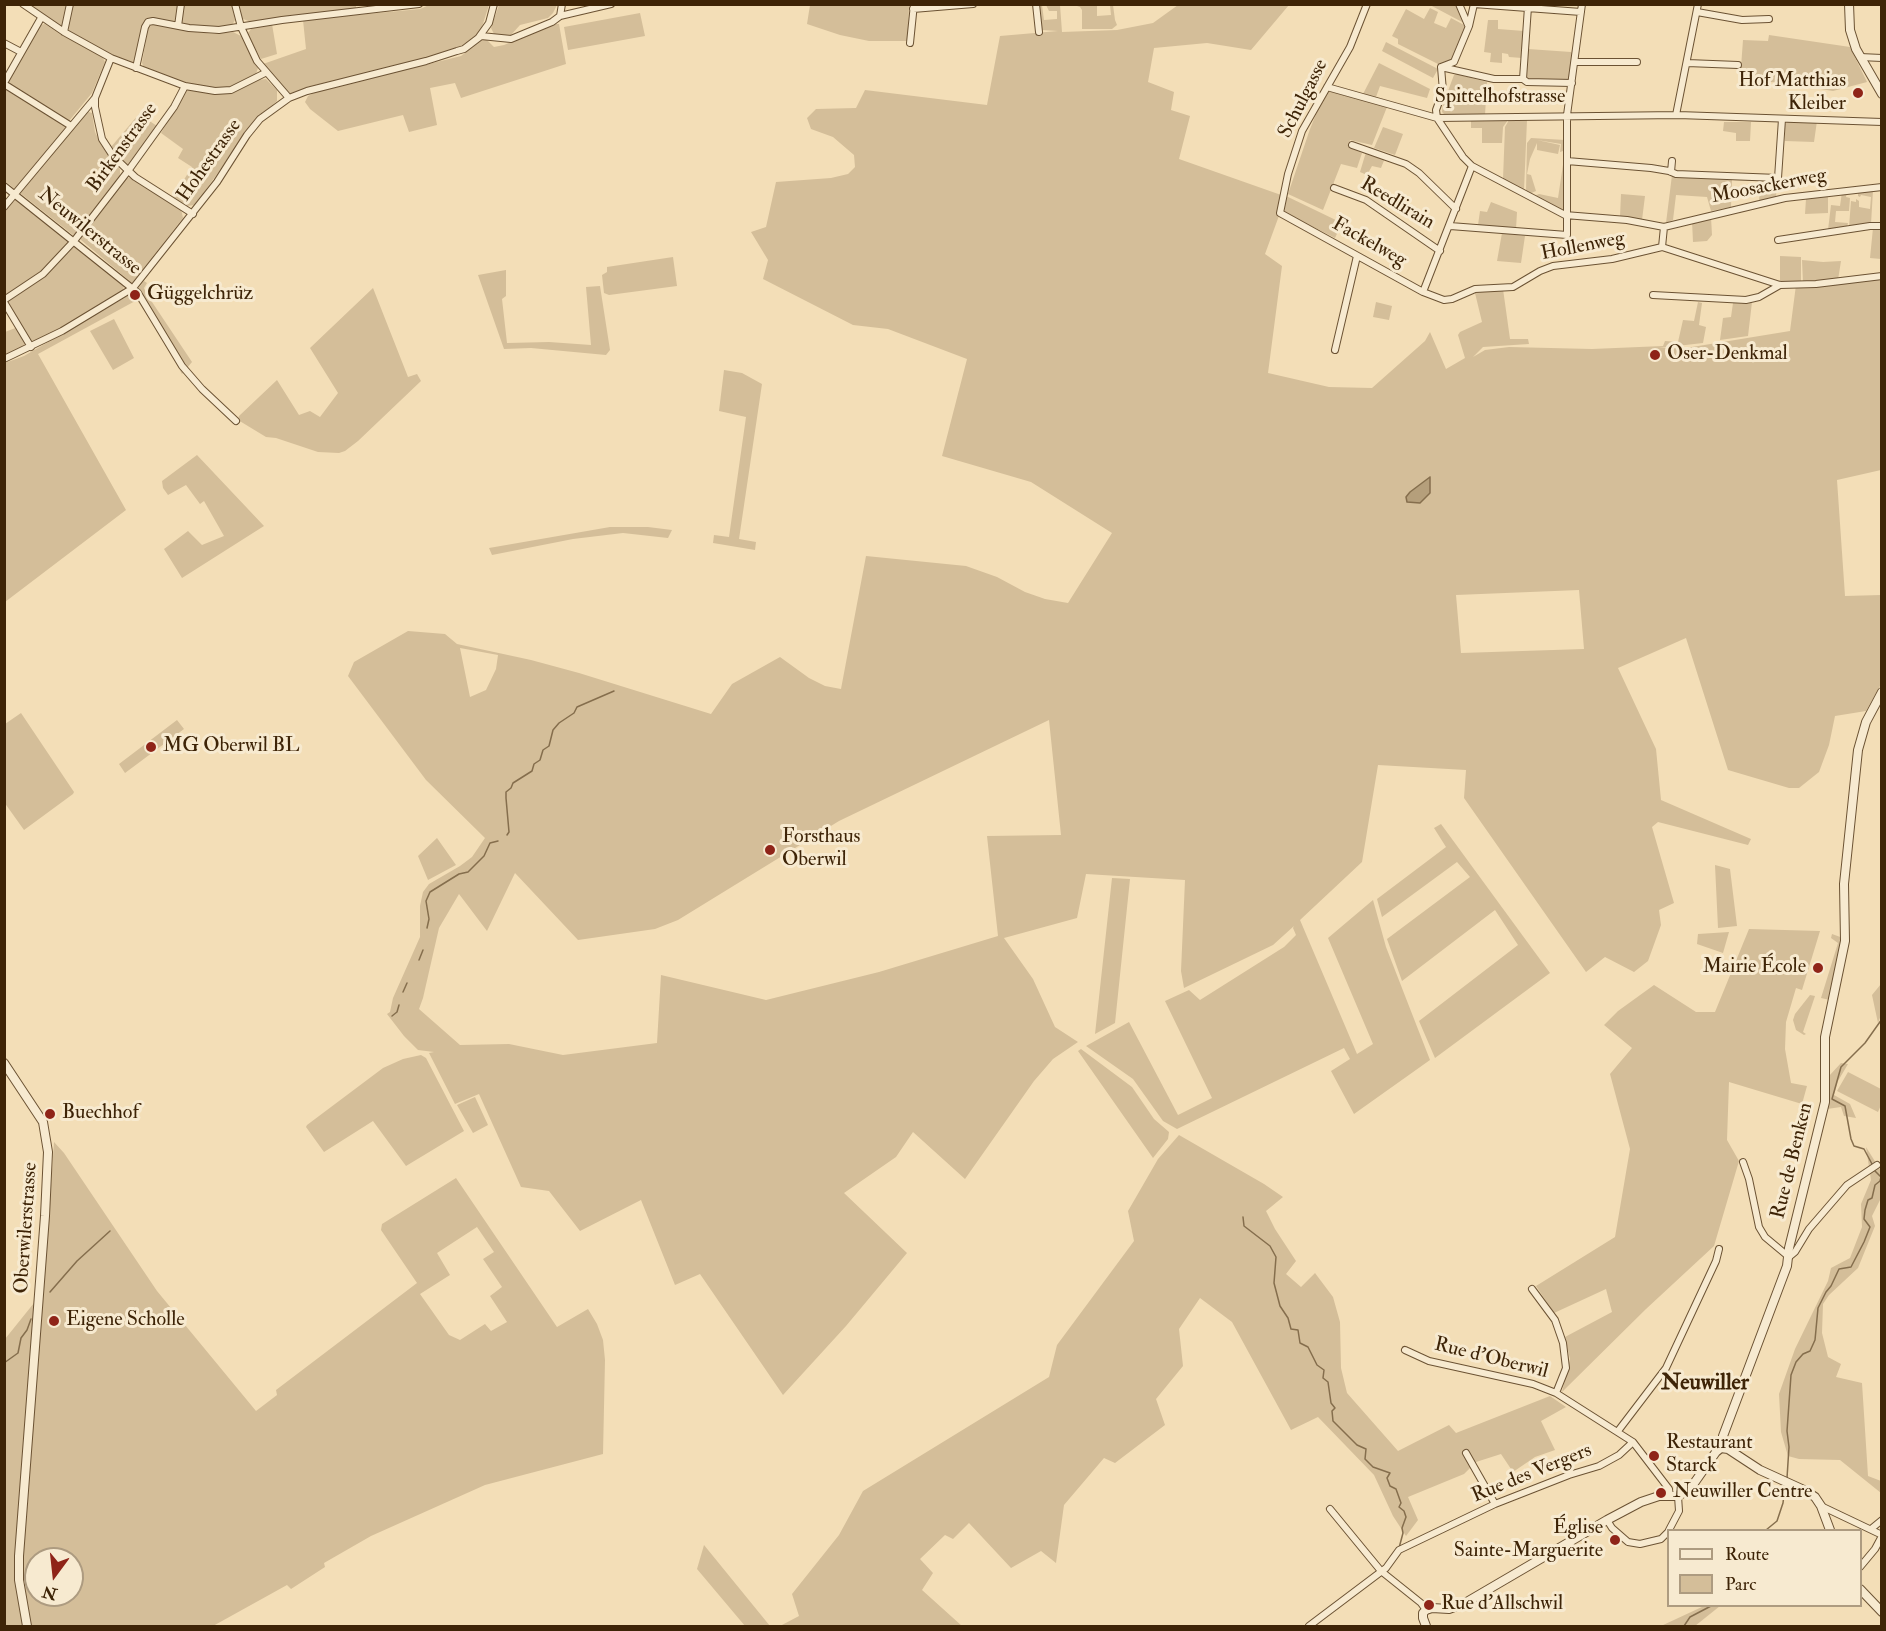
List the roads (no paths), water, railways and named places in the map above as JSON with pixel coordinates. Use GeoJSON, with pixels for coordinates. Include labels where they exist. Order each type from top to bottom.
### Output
{"type":"FeatureCollection","features":[{"type":"Feature","properties":{"kind":"street"},"geometry":{"type":"LineString","coordinates":[[23,4],[63,32],[111,58],[185,86],[215,91],[231,90],[266,73]]}},
{"type":"Feature","properties":{"kind":"street"},"geometry":{"type":"LineString","coordinates":[[63,32],[70,4]]}},
{"type":"Feature","properties":{"kind":"street"},"geometry":{"type":"LineString","coordinates":[[178,26],[181,4]]}},
{"type":"Feature","properties":{"kind":"street"},"geometry":{"type":"LineString","coordinates":[[236,4],[241,27],[251,49],[266,73],[289,98]]}},
{"type":"Feature","properties":{"kind":"street"},"geometry":{"type":"LineString","coordinates":[[136,69],[148,22],[219,30],[359,8],[419,4]]}},
{"type":"Feature","properties":{"kind":"street"},"geometry":{"type":"LineString","coordinates":[[479,38],[489,23],[494,4]]}},
{"type":"Feature","properties":{"kind":"street"},"geometry":{"type":"LineString","coordinates":[[560,16],[561,4]]}},
{"type":"Feature","properties":{"kind":"street","name":"Hohestrasse"},"geometry":{"type":"LineString","coordinates":[[4,359],[62,331],[133,288],[217,182],[256,124],[289,98],[348,80],[428,61],[464,49],[479,38],[515,38],[552,22],[560,16],[611,4]]}},
{"type":"Feature","properties":{"kind":"street"},"geometry":{"type":"LineString","coordinates":[[910,43],[913,7],[973,4]]}},
{"type":"Feature","properties":{"kind":"street"},"geometry":{"type":"LineString","coordinates":[[1036,4],[1039,32]]}},
{"type":"Feature","properties":{"kind":"street","name":"Schulgasse"},"geometry":{"type":"LineString","coordinates":[[1280,213],[1288,174],[1302,131],[1350,46],[1367,4]]}},
{"type":"Feature","properties":{"kind":"street"},"geometry":{"type":"LineString","coordinates":[[1459,4],[1469,26]]}},
{"type":"Feature","properties":{"kind":"street"},"geometry":{"type":"LineString","coordinates":[[1441,67],[1454,62],[1469,26],[1474,4],[1528,8],[1582,8],[1567,115],[1565,215],[1567,235],[1450,226]]}},
{"type":"Feature","properties":{"kind":"street"},"geometry":{"type":"LineString","coordinates":[[1850,4],[1850,30],[1860,57],[1881,94]]}},
{"type":"Feature","properties":{"kind":"street"},"geometry":{"type":"LineString","coordinates":[[1522,79],[1528,8]]}},
{"type":"Feature","properties":{"kind":"street"},"geometry":{"type":"LineString","coordinates":[[1676,115],[1697,8],[1742,20],[1769,19]]}},
{"type":"Feature","properties":{"kind":"street"},"geometry":{"type":"LineString","coordinates":[[41,18],[4,84],[71,126]]}},
{"type":"Feature","properties":{"kind":"street"},"geometry":{"type":"LineString","coordinates":[[4,43],[21,52]]}},
{"type":"Feature","properties":{"kind":"street"},"geometry":{"type":"LineString","coordinates":[[1860,57],[1881,58]]}},
{"type":"Feature","properties":{"kind":"street"},"geometry":{"type":"LineString","coordinates":[[4,207],[95,98],[111,58]]}},
{"type":"Feature","properties":{"kind":"street"},"geometry":{"type":"LineString","coordinates":[[1575,62],[1637,62]]}},
{"type":"Feature","properties":{"kind":"street"},"geometry":{"type":"LineString","coordinates":[[1687,63],[1738,64]]}},
{"type":"Feature","properties":{"kind":"street"},"geometry":{"type":"LineString","coordinates":[[1441,67],[1494,79],[1572,83]]}},
{"type":"Feature","properties":{"kind":"street"},"geometry":{"type":"LineString","coordinates":[[1441,67],[1443,91],[1436,110],[1437,118],[1463,157],[1472,166],[1565,215],[1627,220],[1664,227],[1662,247],[1780,285],[1816,284],[1881,276]]}},
{"type":"Feature","properties":{"kind":"street","name":"Birkenstrasse"},"geometry":{"type":"LineString","coordinates":[[4,301],[43,274],[74,241],[174,107],[185,86]]}},
{"type":"Feature","properties":{"kind":"street","name":"Spittelhofstrasse"},"geometry":{"type":"LineString","coordinates":[[1327,87],[1437,118],[1676,115],[1881,122]]}},
{"type":"Feature","properties":{"kind":"street"},"geometry":{"type":"LineString","coordinates":[[95,98],[102,138],[113,156],[128,171],[193,214]]}},
{"type":"Feature","properties":{"kind":"street"},"geometry":{"type":"LineString","coordinates":[[1567,161],[1676,174],[1778,178],[1782,119]]}},
{"type":"Feature","properties":{"kind":"street"},"geometry":{"type":"LineString","coordinates":[[1352,145],[1388,156],[1408,166],[1419,173],[1456,209]]}},
{"type":"Feature","properties":{"kind":"street"},"geometry":{"type":"LineString","coordinates":[[1671,172],[1672,161]]}},
{"type":"Feature","properties":{"kind":"street"},"geometry":{"type":"LineString","coordinates":[[1423,292],[1472,166]]}},
{"type":"Feature","properties":{"kind":"street","name":"Neuwilerstrasse"},"geometry":{"type":"LineString","coordinates":[[4,186],[133,288],[148,308],[182,366],[202,389],[236,421]]}},
{"type":"Feature","properties":{"kind":"street","name":"Moosackerweg"},"geometry":{"type":"LineString","coordinates":[[1664,227],[1785,198],[1881,187]]}},
{"type":"Feature","properties":{"kind":"street","name":"Reedlirain"},"geometry":{"type":"LineString","coordinates":[[1334,188],[1366,200],[1440,251]]}},
{"type":"Feature","properties":{"kind":"street","name":"Fackelweg"},"geometry":{"type":"LineString","coordinates":[[1280,213],[1423,292],[1444,300]]}},
{"type":"Feature","properties":{"kind":"street"},"geometry":{"type":"LineString","coordinates":[[1779,240],[1881,226]]}},
{"type":"Feature","properties":{"kind":"street","name":"Hollenweg"},"geometry":{"type":"LineString","coordinates":[[1444,300],[1475,289],[1513,287],[1553,266],[1612,259],[1662,247]]}},
{"type":"Feature","properties":{"kind":"street"},"geometry":{"type":"LineString","coordinates":[[1335,350],[1357,256]]}},
{"type":"Feature","properties":{"kind":"street"},"geometry":{"type":"LineString","coordinates":[[1653,295],[1746,300],[1759,297],[1780,285]]}},
{"type":"Feature","properties":{"kind":"street"},"geometry":{"type":"LineString","coordinates":[[4,301],[30,347]]}},
{"type":"Feature","properties":{"kind":"street","name":"Rue de Benken"},"geometry":{"type":"LineString","coordinates":[[1721,1448],[1722,1436],[1789,1257],[1789,1248],[1826,1099],[1824,1037],[1845,945],[1845,871],[1859,743],[1867,718],[1881,692]]}},
{"type":"Feature","properties":{"kind":"street","name":"Oberwilerstrasse"},"geometry":{"type":"LineString","coordinates":[[4,1063],[43,1122],[47,1137],[48,1164],[19,1556],[19,1580],[27,1626]]}},
{"type":"Feature","properties":{"kind":"street"},"geometry":{"type":"LineString","coordinates":[[1743,1162],[1759,1227],[1765,1237],[1789,1257],[1846,1185],[1877,1165]]}},
{"type":"Feature","properties":{"kind":"street"},"geometry":{"type":"LineString","coordinates":[[1618,1431],[1666,1368],[1716,1261],[1719,1249]]}},
{"type":"Feature","properties":{"kind":"street"},"geometry":{"type":"LineString","coordinates":[[1532,1289],[1555,1320],[1563,1343],[1566,1368],[1556,1393]]}},
{"type":"Feature","properties":{"kind":"street","name":"Rue d'Oberwil"},"geometry":{"type":"LineString","coordinates":[[1405,1350],[1429,1361],[1533,1383],[1556,1393],[1633,1442],[1674,1496]]}},
{"type":"Feature","properties":{"kind":"street","name":"Rue des Vergers"},"geometry":{"type":"LineString","coordinates":[[1309,1626],[1386,1568],[1399,1551],[1495,1504],[1569,1474],[1599,1466],[1619,1455],[1633,1442]]}},
{"type":"Feature","properties":{"kind":"street"},"geometry":{"type":"LineString","coordinates":[[1426,1626],[1423,1613],[1426,1610],[1449,1609],[1466,1604],[1641,1502],[1659,1496],[1674,1496],[1690,1489],[1721,1448],[1730,1450],[1770,1475],[1815,1497],[1830,1529]]}},
{"type":"Feature","properties":{"kind":"street"},"geometry":{"type":"LineString","coordinates":[[1466,1453],[1495,1504]]}},
{"type":"Feature","properties":{"kind":"street"},"geometry":{"type":"LineString","coordinates":[[1670,1529],[1679,1511],[1674,1496]]}},
{"type":"Feature","properties":{"kind":"street"},"geometry":{"type":"LineString","coordinates":[[1821,1506],[1881,1536],[1862,1565]]}},
{"type":"Feature","properties":{"kind":"street"},"geometry":{"type":"LineString","coordinates":[[1330,1509],[1381,1571],[1426,1610]]}},
{"type":"Feature","properties":{"kind":"street"},"geometry":{"type":"LineString","coordinates":[[1607,1520],[1612,1528],[1628,1542],[1640,1544],[1661,1539],[1667,1533]]}},
{"type":"Feature","properties":{"kind":"street"},"geometry":{"type":"LineString","coordinates":[[1870,1529],[1881,1520]]}},
{"type":"Feature","properties":{"kind":"street"},"geometry":{"type":"LineString","coordinates":[[1862,1591],[1881,1612]]}},
{"type":"Feature","properties":{"kind":"waterway"},"geometry":{"type":"LineString","coordinates":[[507,835],[509,832],[506,792],[513,783],[532,771],[534,764],[540,760],[543,750],[549,746],[553,730],[559,723],[574,713],[577,707],[614,691]]}},
{"type":"Feature","properties":{"kind":"waterway"},"geometry":{"type":"LineString","coordinates":[[427,928],[429,919],[426,901],[430,892],[459,874],[468,872],[484,856],[490,843],[498,841]]}},
{"type":"Feature","properties":{"kind":"waterway"},"geometry":{"type":"LineString","coordinates":[[419,960],[423,950]]}},
{"type":"Feature","properties":{"kind":"waterway"},"geometry":{"type":"LineString","coordinates":[[403,992],[407,983]]}},
{"type":"Feature","properties":{"kind":"waterway"},"geometry":{"type":"LineString","coordinates":[[392,1016],[397,1012],[399,1005]]}},
{"type":"Feature","properties":{"kind":"waterway"},"geometry":{"type":"LineString","coordinates":[[1872,1164],[1864,1149],[1854,1146],[1845,1106],[1832,1099],[1841,1067],[1865,1043],[1882,1019]]}},
{"type":"Feature","properties":{"kind":"waterway"},"geometry":{"type":"LineString","coordinates":[[1787,1478],[1789,1447],[1787,1431],[1791,1375],[1796,1362],[1803,1354],[1810,1351],[1815,1340],[1818,1308],[1826,1292],[1839,1269],[1851,1267],[1864,1242],[1870,1227],[1864,1219],[1865,1210],[1868,1200],[1872,1198],[1875,1185],[1881,1177],[1874,1170]]}},
{"type":"Feature","properties":{"kind":"waterway"},"geometry":{"type":"LineString","coordinates":[[1243,1217],[1244,1226],[1270,1246],[1276,1257],[1274,1283],[1280,1306],[1288,1318],[1291,1329],[1298,1330],[1300,1343],[1308,1347],[1317,1365],[1324,1370],[1323,1378],[1328,1382],[1331,1403],[1335,1408],[1332,1411],[1333,1421],[1357,1445],[1366,1449],[1365,1459],[1373,1467],[1390,1473],[1387,1478],[1390,1486],[1396,1489],[1401,1503],[1399,1507],[1404,1511],[1406,1517],[1399,1548]]}},
{"type":"Feature","properties":{"kind":"waterway"},"geometry":{"type":"LineString","coordinates":[[50,1292],[77,1261],[110,1231]]}},
{"type":"Feature","properties":{"kind":"waterway"},"geometry":{"type":"LineString","coordinates":[[4,1363],[18,1353],[21,1338],[31,1319]]}},
{"type":"Feature","properties":{"kind":"waterway"},"geometry":{"type":"LineString","coordinates":[[1767,1529],[1777,1521],[1783,1503],[1785,1486]]}},
{"type":"Feature","properties":{"kind":"waterway"},"geometry":{"type":"LineString","coordinates":[[1684,1626],[1690,1617],[1709,1607]]}},
{"type":"Feature","properties":{"kind":"place","name":"Hof Matthias Kleiber"},"geometry":{"type":"Point","coordinates":[1858,93]}},
{"type":"Feature","properties":{"kind":"place","name":"Güggelchrüz"},"geometry":{"type":"Point","coordinates":[135,295]}},
{"type":"Feature","properties":{"kind":"place","name":"Oser-Denkmal"},"geometry":{"type":"Point","coordinates":[1655,355]}},
{"type":"Feature","properties":{"kind":"place","name":"MG Oberwil BL"},"geometry":{"type":"Point","coordinates":[151,747]}},
{"type":"Feature","properties":{"kind":"place","name":"Forsthaus Oberwil"},"geometry":{"type":"Point","coordinates":[770,850]}},
{"type":"Feature","properties":{"kind":"place","name":"Mairie École"},"geometry":{"type":"Point","coordinates":[1818,968]}},
{"type":"Feature","properties":{"kind":"place","name":"Buechhof"},"geometry":{"type":"Point","coordinates":[50,1114]}},
{"type":"Feature","properties":{"kind":"place","name":"Eigene Scholle"},"geometry":{"type":"Point","coordinates":[54,1321]}},
{"type":"Feature","properties":{"kind":"place","name":"Restaurant Starck"},"geometry":{"type":"Point","coordinates":[1654,1456]}},
{"type":"Feature","properties":{"kind":"place","name":"Neuwiller Centre"},"geometry":{"type":"Point","coordinates":[1661,1493]}},
{"type":"Feature","properties":{"kind":"place","name":"Église Sainte-Marguerite"},"geometry":{"type":"Point","coordinates":[1615,1540]}},
{"type":"Feature","properties":{"kind":"place","name":"Rue d'Allschwil"},"geometry":{"type":"Point","coordinates":[1429,1605]}},
{"type":"Feature","properties":{"kind":"district","name":"Neuwiller"},"geometry":{"type":"Point","coordinates":[1705,1384]}}]}
